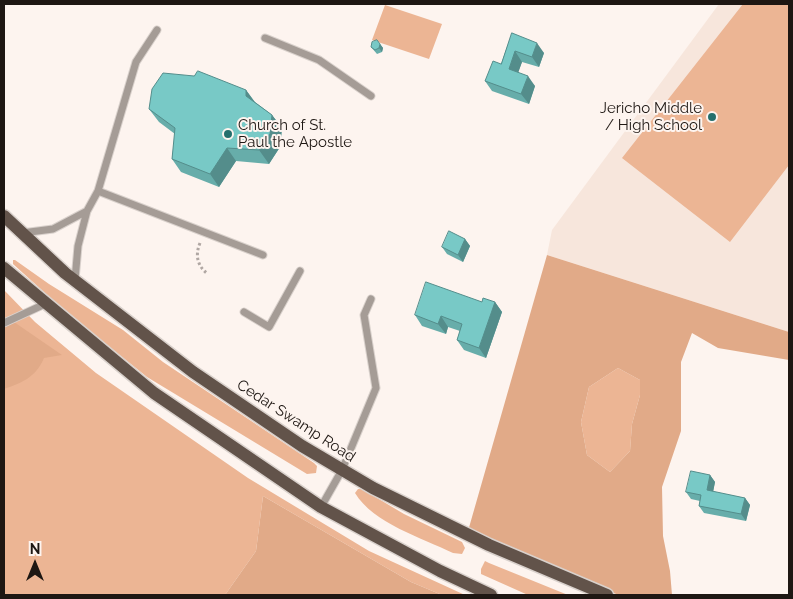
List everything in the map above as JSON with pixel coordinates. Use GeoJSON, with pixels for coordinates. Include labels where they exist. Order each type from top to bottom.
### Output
{"type":"FeatureCollection","features":[{"type":"Feature","properties":{"kind":"main road","name":"Cedar Swamp Road"},"geometry":{"type":"LineString","coordinates":[[4,216],[75,281],[193,372],[302,446],[373,488],[504,552],[607,595]]}},
{"type":"Feature","properties":{"kind":"main road"},"geometry":{"type":"LineString","coordinates":[[4,268],[154,394],[321,507],[440,571],[491,595]]}},
{"type":"Feature","properties":{"kind":"lane"},"geometry":{"type":"LineString","coordinates":[[75,281],[78,246],[86,211],[98,191],[136,62],[157,30]]}},
{"type":"Feature","properties":{"kind":"lane"},"geometry":{"type":"LineString","coordinates":[[265,38],[320,60],[371,96]]}},
{"type":"Feature","properties":{"kind":"lane"},"geometry":{"type":"LineString","coordinates":[[98,191],[263,255]]}},
{"type":"Feature","properties":{"kind":"lane"},"geometry":{"type":"LineString","coordinates":[[22,233],[53,229],[86,211]]}},
{"type":"Feature","properties":{"kind":"lane"},"geometry":{"type":"LineString","coordinates":[[244,312],[269,327],[300,271]]}},
{"type":"Feature","properties":{"kind":"lane"},"geometry":{"type":"LineString","coordinates":[[321,507],[342,470],[376,388],[364,315],[371,299]]}},
{"type":"Feature","properties":{"kind":"lane"},"geometry":{"type":"LineString","coordinates":[[4,323],[45,304]]}},
{"type":"Feature","properties":{"kind":"path"},"geometry":{"type":"LineString","coordinates":[[204,233],[198,248],[198,256],[202,270],[208,274]]}},
{"type":"Feature","properties":{"kind":"shaded area","name":"Jericho Middle / High School"},"geometry":{"type":"Polygon","coordinates":[[[719,4],[789,4],[789,332],[547,255],[552,230],[719,4]]]}},
{"type":"Feature","properties":{"kind":"shaded area"},"geometry":{"type":"Polygon","coordinates":[[[743,4],[789,4],[789,165],[730,242],[622,158],[743,4]]]}},
{"type":"Feature","properties":{"kind":"shaded area"},"geometry":{"type":"Polygon","coordinates":[[[385,5],[442,24],[429,59],[372,40],[385,5]]]}},
{"type":"Feature","properties":{"kind":"shaded area"},"geometry":{"type":"Polygon","coordinates":[[[547,255],[789,332],[789,360],[718,348],[692,333],[681,362],[681,431],[662,487],[663,536],[670,571],[672,595],[619,595],[591,585],[468,531],[547,255]],[[618,368],[589,387],[581,422],[587,455],[610,472],[630,451],[632,424],[640,395],[640,380],[618,368]]]}},
{"type":"Feature","properties":{"kind":"shaded area"},"geometry":{"type":"Polygon","coordinates":[[[13,260],[123,330],[163,362],[314,463],[317,466],[316,473],[307,474],[147,377],[65,311],[13,264],[13,260]]]}},
{"type":"Feature","properties":{"kind":"shaded area"},"geometry":{"type":"Polygon","coordinates":[[[4,290],[35,322],[96,373],[248,478],[369,551],[465,595],[442,595],[411,582],[263,496],[256,551],[225,595],[4,595],[4,290]]]}},
{"type":"Feature","properties":{"kind":"shaded area"},"geometry":{"type":"Polygon","coordinates":[[[14,322],[62,355],[44,358],[33,375],[4,389],[4,328],[14,322]]]}},
{"type":"Feature","properties":{"kind":"shaded area"},"geometry":{"type":"Polygon","coordinates":[[[618,368],[640,380],[640,395],[632,424],[630,451],[610,472],[587,455],[581,422],[589,387],[618,368]]]}},
{"type":"Feature","properties":{"kind":"shaded area"},"geometry":{"type":"Polygon","coordinates":[[[358,489],[362,489],[404,514],[462,542],[465,548],[462,554],[453,553],[399,529],[386,521],[363,504],[355,493],[358,489]]]}},
{"type":"Feature","properties":{"kind":"shaded area"},"geometry":{"type":"Polygon","coordinates":[[[263,496],[411,582],[442,595],[225,595],[256,551],[263,496]]]}},
{"type":"Feature","properties":{"kind":"shaded area"},"geometry":{"type":"Polygon","coordinates":[[[485,561],[568,595],[528,595],[481,574],[485,561]]]}},
{"type":"Feature","properties":{"kind":"building"},"geometry":{"type":"Polygon","coordinates":[[[512,33],[537,43],[532,57],[515,51],[509,69],[528,76],[521,94],[485,81],[493,61],[501,64],[512,33]]]}},
{"type":"Feature","properties":{"kind":"building"},"geometry":{"type":"Polygon","coordinates":[[[377,40],[380,44],[379,48],[375,50],[371,47],[372,42],[377,40]]]}},
{"type":"Feature","properties":{"kind":"building","name":"Church of St. Paul the Apostle"},"geometry":{"type":"Polygon","coordinates":[[[198,71],[246,90],[246,96],[272,115],[270,134],[259,150],[227,148],[210,174],[172,159],[175,128],[149,109],[152,89],[163,73],[194,76],[198,71]]]}},
{"type":"Feature","properties":{"kind":"building"},"geometry":{"type":"Polygon","coordinates":[[[449,231],[465,239],[458,255],[442,247],[449,231]]]}},
{"type":"Feature","properties":{"kind":"building"},"geometry":{"type":"Polygon","coordinates":[[[426,282],[482,302],[483,298],[495,302],[479,348],[457,340],[462,324],[441,316],[438,324],[415,315],[426,282]]]}},
{"type":"Feature","properties":{"kind":"building"},"geometry":{"type":"Polygon","coordinates":[[[691,471],[710,475],[707,490],[745,498],[741,514],[699,506],[701,495],[686,492],[691,471]]]}},
{"type":"Feature","properties":{"kind":"place","name":"Jericho Middle / High School"},"geometry":{"type":"Point","coordinates":[712,117]}},
{"type":"Feature","properties":{"kind":"place","name":"Church of St. Paul the Apostle"},"geometry":{"type":"Point","coordinates":[228,134]}}]}
